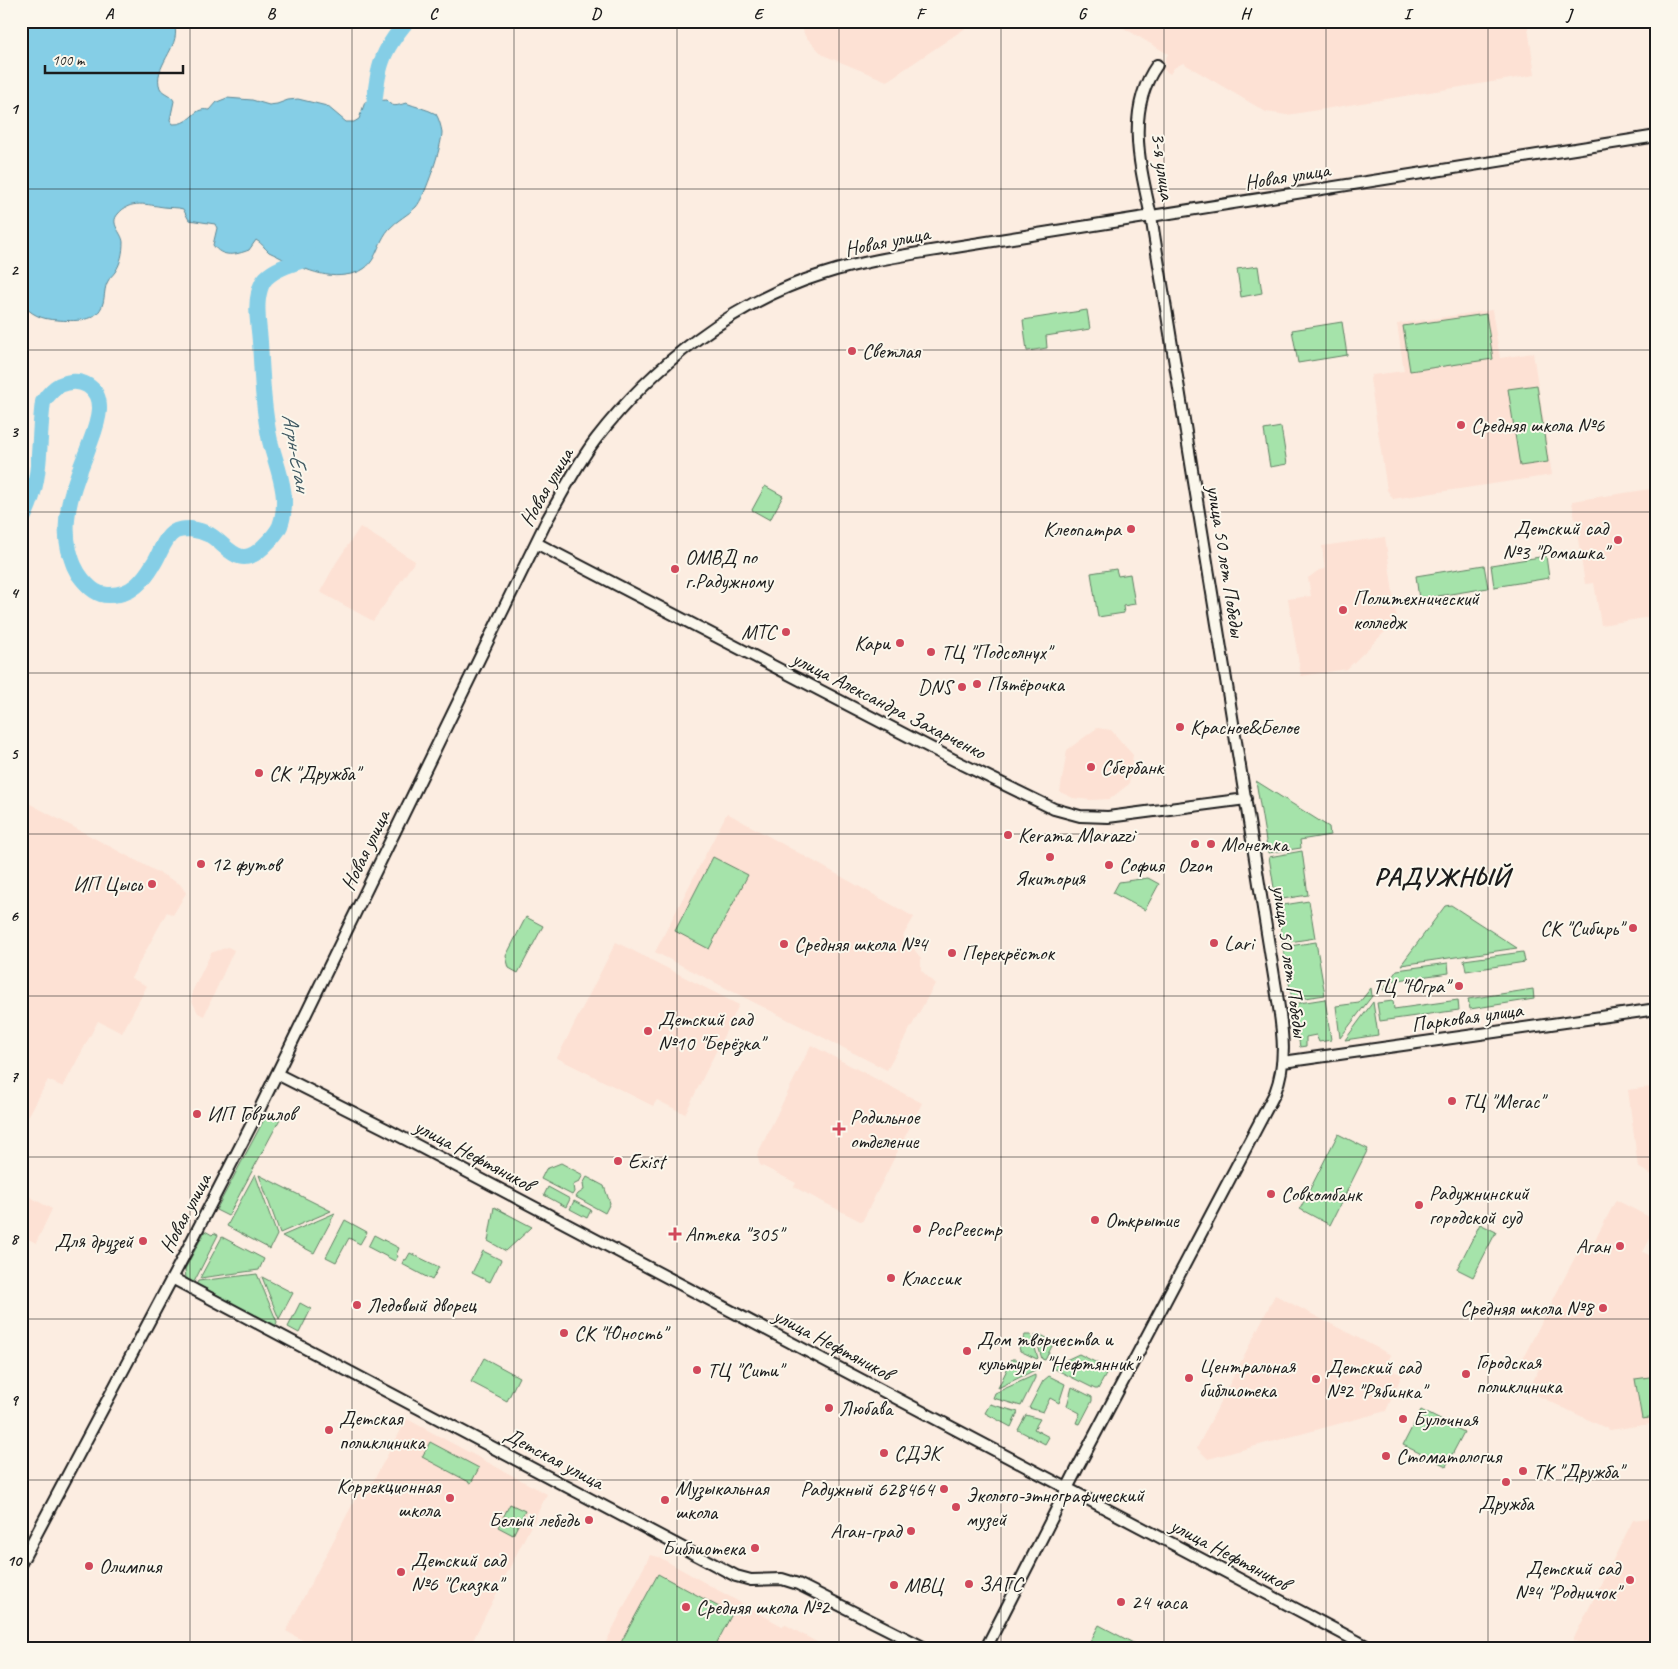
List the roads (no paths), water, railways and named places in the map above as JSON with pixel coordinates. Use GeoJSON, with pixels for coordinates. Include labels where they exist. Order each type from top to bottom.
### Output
{"type":"FeatureCollection","features":[{"type":"Feature","properties":{"kind":"street","name":"3-я улица"},"geometry":{"type":"LineString","coordinates":[[1151,216],[1140,164],[1138,134],[1144,90],[1157,65]]}},
{"type":"Feature","properties":{"kind":"street","name":"Новая улица"},"geometry":{"type":"LineString","coordinates":[[21,1563],[172,1278],[277,1074],[536,543],[583,458],[626,404],[681,352],[732,316],[765,298],[821,274],[857,264],[1657,136]]}},
{"type":"Feature","properties":{"kind":"street","name":"улица 50 лет Победы"},"geometry":{"type":"LineString","coordinates":[[986,1648],[1275,1092],[1283,1062],[1282,1024],[1151,216]]}},
{"type":"Feature","properties":{"kind":"street","name":"улица Александра Захарченко"},"geometry":{"type":"LineString","coordinates":[[536,543],[956,761],[1054,809],[1080,816],[1108,817],[1246,799]]}},
{"type":"Feature","properties":{"kind":"street","name":"Парковая улица"},"geometry":{"type":"LineString","coordinates":[[1283,1062],[1657,1009]]}},
{"type":"Feature","properties":{"kind":"street","name":"улица Нефтяников"},"geometry":{"type":"LineString","coordinates":[[277,1074],[386,1129],[1370,1648]]}},
{"type":"Feature","properties":{"kind":"street","name":"Детская улица"},"geometry":{"type":"LineString","coordinates":[[172,1278],[736,1576],[751,1580],[782,1579],[798,1584],[925,1648]]}},
{"type":"Feature","properties":{"kind":"water"},"geometry":{"type":"Polygon","coordinates":[[[21,21],[164,21],[165,26],[175,27],[174,42],[163,65],[159,80],[161,90],[174,101],[170,120],[173,124],[187,120],[198,111],[210,110],[217,102],[227,98],[252,100],[269,105],[298,99],[327,106],[346,122],[354,122],[359,119],[365,102],[386,100],[393,105],[406,103],[429,111],[436,114],[442,132],[428,183],[416,207],[389,229],[370,264],[356,273],[335,276],[325,275],[296,265],[269,252],[256,240],[249,250],[225,254],[213,245],[217,228],[215,224],[189,220],[181,208],[140,204],[128,206],[118,214],[115,221],[123,242],[122,254],[117,269],[105,289],[100,310],[96,314],[84,319],[46,319],[33,313],[21,302],[21,21]]]}},
{"type":"Feature","properties":{"kind":"waterway","name":"Агрн-Еган"},"geometry":{"type":"LineString","coordinates":[[372,123],[377,84],[384,55],[407,21]]}},
{"type":"Feature","properties":{"kind":"waterway","name":"Агрн-Еган"},"geometry":{"type":"LineString","coordinates":[[21,522],[28,507],[36,478],[43,402],[60,385],[75,382],[82,383],[93,390],[99,410],[94,432],[73,489],[67,525],[69,550],[74,566],[80,577],[91,589],[106,595],[125,593],[131,590],[146,576],[168,538],[174,532],[180,530],[190,529],[208,534],[228,550],[240,556],[247,557],[262,548],[280,526],[283,515],[284,493],[270,441],[263,392],[257,305],[259,291],[266,278],[271,274],[283,267],[315,256]]}},
{"type":"Feature","properties":{"kind":"place","name":"Светлая"},"geometry":{"type":"Point","coordinates":[852,351]}},
{"type":"Feature","properties":{"kind":"place","name":"Средняя школа №6"},"geometry":{"type":"Point","coordinates":[1461,425]}},
{"type":"Feature","properties":{"kind":"place","name":"Клеопатра"},"geometry":{"type":"Point","coordinates":[1131,529]}},
{"type":"Feature","properties":{"kind":"place","name":"Детский сад №3 \"Ромашка\""},"geometry":{"type":"Point","coordinates":[1618,540]}},
{"type":"Feature","properties":{"kind":"place","name":"ОМВД по г.Радужному"},"geometry":{"type":"Point","coordinates":[675,569]}},
{"type":"Feature","properties":{"kind":"place","name":"Политехнический колледж"},"geometry":{"type":"Point","coordinates":[1343,610]}},
{"type":"Feature","properties":{"kind":"place","name":"МТС"},"geometry":{"type":"Point","coordinates":[786,632]}},
{"type":"Feature","properties":{"kind":"place","name":"Кари"},"geometry":{"type":"Point","coordinates":[900,643]}},
{"type":"Feature","properties":{"kind":"place","name":"ТЦ \"Подсолнух\""},"geometry":{"type":"Point","coordinates":[931,652]}},
{"type":"Feature","properties":{"kind":"place","name":"Пятёрочка"},"geometry":{"type":"Point","coordinates":[977,684]}},
{"type":"Feature","properties":{"kind":"place","name":"DNS"},"geometry":{"type":"Point","coordinates":[962,687]}},
{"type":"Feature","properties":{"kind":"place","name":"Красное&Белое"},"geometry":{"type":"Point","coordinates":[1180,727]}},
{"type":"Feature","properties":{"kind":"place","name":"Сбербанк"},"geometry":{"type":"Point","coordinates":[1091,767]}},
{"type":"Feature","properties":{"kind":"place","name":"СК \"Дружба\""},"geometry":{"type":"Point","coordinates":[259,773]}},
{"type":"Feature","properties":{"kind":"place","name":"Kerama Marazzi"},"geometry":{"type":"Point","coordinates":[1008,835]}},
{"type":"Feature","properties":{"kind":"place","name":"Ozon"},"geometry":{"type":"Point","coordinates":[1195,844]}},
{"type":"Feature","properties":{"kind":"place","name":"Монетка"},"geometry":{"type":"Point","coordinates":[1211,844]}},
{"type":"Feature","properties":{"kind":"place","name":"Якитория"},"geometry":{"type":"Point","coordinates":[1050,857]}},
{"type":"Feature","properties":{"kind":"place","name":"12 футов"},"geometry":{"type":"Point","coordinates":[201,864]}},
{"type":"Feature","properties":{"kind":"place","name":"София"},"geometry":{"type":"Point","coordinates":[1109,865]}},
{"type":"Feature","properties":{"kind":"place","name":"ИП Цысь"},"geometry":{"type":"Point","coordinates":[152,884]}},
{"type":"Feature","properties":{"kind":"place","name":"СК \"Сибирь\""},"geometry":{"type":"Point","coordinates":[1633,928]}},
{"type":"Feature","properties":{"kind":"place","name":"Lari"},"geometry":{"type":"Point","coordinates":[1214,943]}},
{"type":"Feature","properties":{"kind":"place","name":"Средняя школа №4"},"geometry":{"type":"Point","coordinates":[784,944]}},
{"type":"Feature","properties":{"kind":"place","name":"Перекрёсток"},"geometry":{"type":"Point","coordinates":[952,953]}},
{"type":"Feature","properties":{"kind":"place","name":"ТЦ \"Югра\""},"geometry":{"type":"Point","coordinates":[1459,986]}},
{"type":"Feature","properties":{"kind":"place","name":"Детский сад №10 \"Берёзка\""},"geometry":{"type":"Point","coordinates":[648,1031]}},
{"type":"Feature","properties":{"kind":"place","name":"ТЦ \"Мегас\""},"geometry":{"type":"Point","coordinates":[1452,1101]}},
{"type":"Feature","properties":{"kind":"place","name":"ИП Говрилов"},"geometry":{"type":"Point","coordinates":[197,1114]}},
{"type":"Feature","properties":{"kind":"place","name":"Родильное отделение"},"geometry":{"type":"Point","coordinates":[839,1129]}},
{"type":"Feature","properties":{"kind":"place","name":"Exist"},"geometry":{"type":"Point","coordinates":[618,1161]}},
{"type":"Feature","properties":{"kind":"place","name":"Совкомбанк"},"geometry":{"type":"Point","coordinates":[1271,1194]}},
{"type":"Feature","properties":{"kind":"place","name":"Радужнинский городской суд"},"geometry":{"type":"Point","coordinates":[1419,1205]}},
{"type":"Feature","properties":{"kind":"place","name":"Открытие"},"geometry":{"type":"Point","coordinates":[1095,1220]}},
{"type":"Feature","properties":{"kind":"place","name":"РосРеестр"},"geometry":{"type":"Point","coordinates":[917,1229]}},
{"type":"Feature","properties":{"kind":"place","name":"Аптека \"305\""},"geometry":{"type":"Point","coordinates":[675,1234]}},
{"type":"Feature","properties":{"kind":"place","name":"Для друзей"},"geometry":{"type":"Point","coordinates":[143,1241]}},
{"type":"Feature","properties":{"kind":"place","name":"Аган"},"geometry":{"type":"Point","coordinates":[1620,1246]}},
{"type":"Feature","properties":{"kind":"place","name":"Классик"},"geometry":{"type":"Point","coordinates":[891,1278]}},
{"type":"Feature","properties":{"kind":"place","name":"Ледовый дворец"},"geometry":{"type":"Point","coordinates":[357,1305]}},
{"type":"Feature","properties":{"kind":"place","name":"Средняя школа №8"},"geometry":{"type":"Point","coordinates":[1603,1308]}},
{"type":"Feature","properties":{"kind":"place","name":"СК \"Юность\""},"geometry":{"type":"Point","coordinates":[564,1333]}},
{"type":"Feature","properties":{"kind":"place","name":"Дом творчества и культуры \"Нефтянник\""},"geometry":{"type":"Point","coordinates":[967,1351]}},
{"type":"Feature","properties":{"kind":"place","name":"ТЦ \"Сити\""},"geometry":{"type":"Point","coordinates":[697,1370]}},
{"type":"Feature","properties":{"kind":"place","name":"Городская поликлиника"},"geometry":{"type":"Point","coordinates":[1466,1374]}},
{"type":"Feature","properties":{"kind":"place","name":"Центральная библиотека"},"geometry":{"type":"Point","coordinates":[1189,1378]}},
{"type":"Feature","properties":{"kind":"place","name":"Детский сад №2 \"Рябинка\""},"geometry":{"type":"Point","coordinates":[1316,1379]}},
{"type":"Feature","properties":{"kind":"place","name":"Любава"},"geometry":{"type":"Point","coordinates":[829,1408]}},
{"type":"Feature","properties":{"kind":"place","name":"Булочная"},"geometry":{"type":"Point","coordinates":[1403,1419]}},
{"type":"Feature","properties":{"kind":"place","name":"Детская поликлиника"},"geometry":{"type":"Point","coordinates":[329,1430]}},
{"type":"Feature","properties":{"kind":"place","name":"СДЭК"},"geometry":{"type":"Point","coordinates":[884,1453]}},
{"type":"Feature","properties":{"kind":"place","name":"Стоматология"},"geometry":{"type":"Point","coordinates":[1386,1456]}},
{"type":"Feature","properties":{"kind":"place","name":"ТК \"Дружба\""},"geometry":{"type":"Point","coordinates":[1523,1471]}},
{"type":"Feature","properties":{"kind":"place","name":"Дружба"},"geometry":{"type":"Point","coordinates":[1506,1482]}},
{"type":"Feature","properties":{"kind":"place","name":"Радужный 628464"},"geometry":{"type":"Point","coordinates":[944,1489]}},
{"type":"Feature","properties":{"kind":"place","name":"Коррекционная школа"},"geometry":{"type":"Point","coordinates":[450,1498]}},
{"type":"Feature","properties":{"kind":"place","name":"Музыкальная школа"},"geometry":{"type":"Point","coordinates":[665,1500]}},
{"type":"Feature","properties":{"kind":"place","name":"Эколого-этнографический музей"},"geometry":{"type":"Point","coordinates":[956,1507]}},
{"type":"Feature","properties":{"kind":"place","name":"Белый лебедь"},"geometry":{"type":"Point","coordinates":[589,1520]}},
{"type":"Feature","properties":{"kind":"place","name":"Аган-град"},"geometry":{"type":"Point","coordinates":[911,1531]}},
{"type":"Feature","properties":{"kind":"place","name":"Библиотека"},"geometry":{"type":"Point","coordinates":[755,1548]}},
{"type":"Feature","properties":{"kind":"place","name":"Олимпия"},"geometry":{"type":"Point","coordinates":[89,1566]}},
{"type":"Feature","properties":{"kind":"place","name":"Детский сад №6 \"Сказка\""},"geometry":{"type":"Point","coordinates":[401,1572]}},
{"type":"Feature","properties":{"kind":"place","name":"Детский сад №4 \"Родничок\""},"geometry":{"type":"Point","coordinates":[1630,1580]}},
{"type":"Feature","properties":{"kind":"place","name":"ЗАГС"},"geometry":{"type":"Point","coordinates":[969,1584]}},
{"type":"Feature","properties":{"kind":"place","name":"МВЦ"},"geometry":{"type":"Point","coordinates":[894,1585]}},
{"type":"Feature","properties":{"kind":"place","name":"24 часа"},"geometry":{"type":"Point","coordinates":[1121,1602]}},
{"type":"Feature","properties":{"kind":"place","name":"Средняя школа №2"},"geometry":{"type":"Point","coordinates":[686,1607]}},
{"type":"Feature","properties":{"kind":"district","name":"РАДУЖНЫЙ"},"geometry":{"type":"Point","coordinates":[1442,876]}}]}
